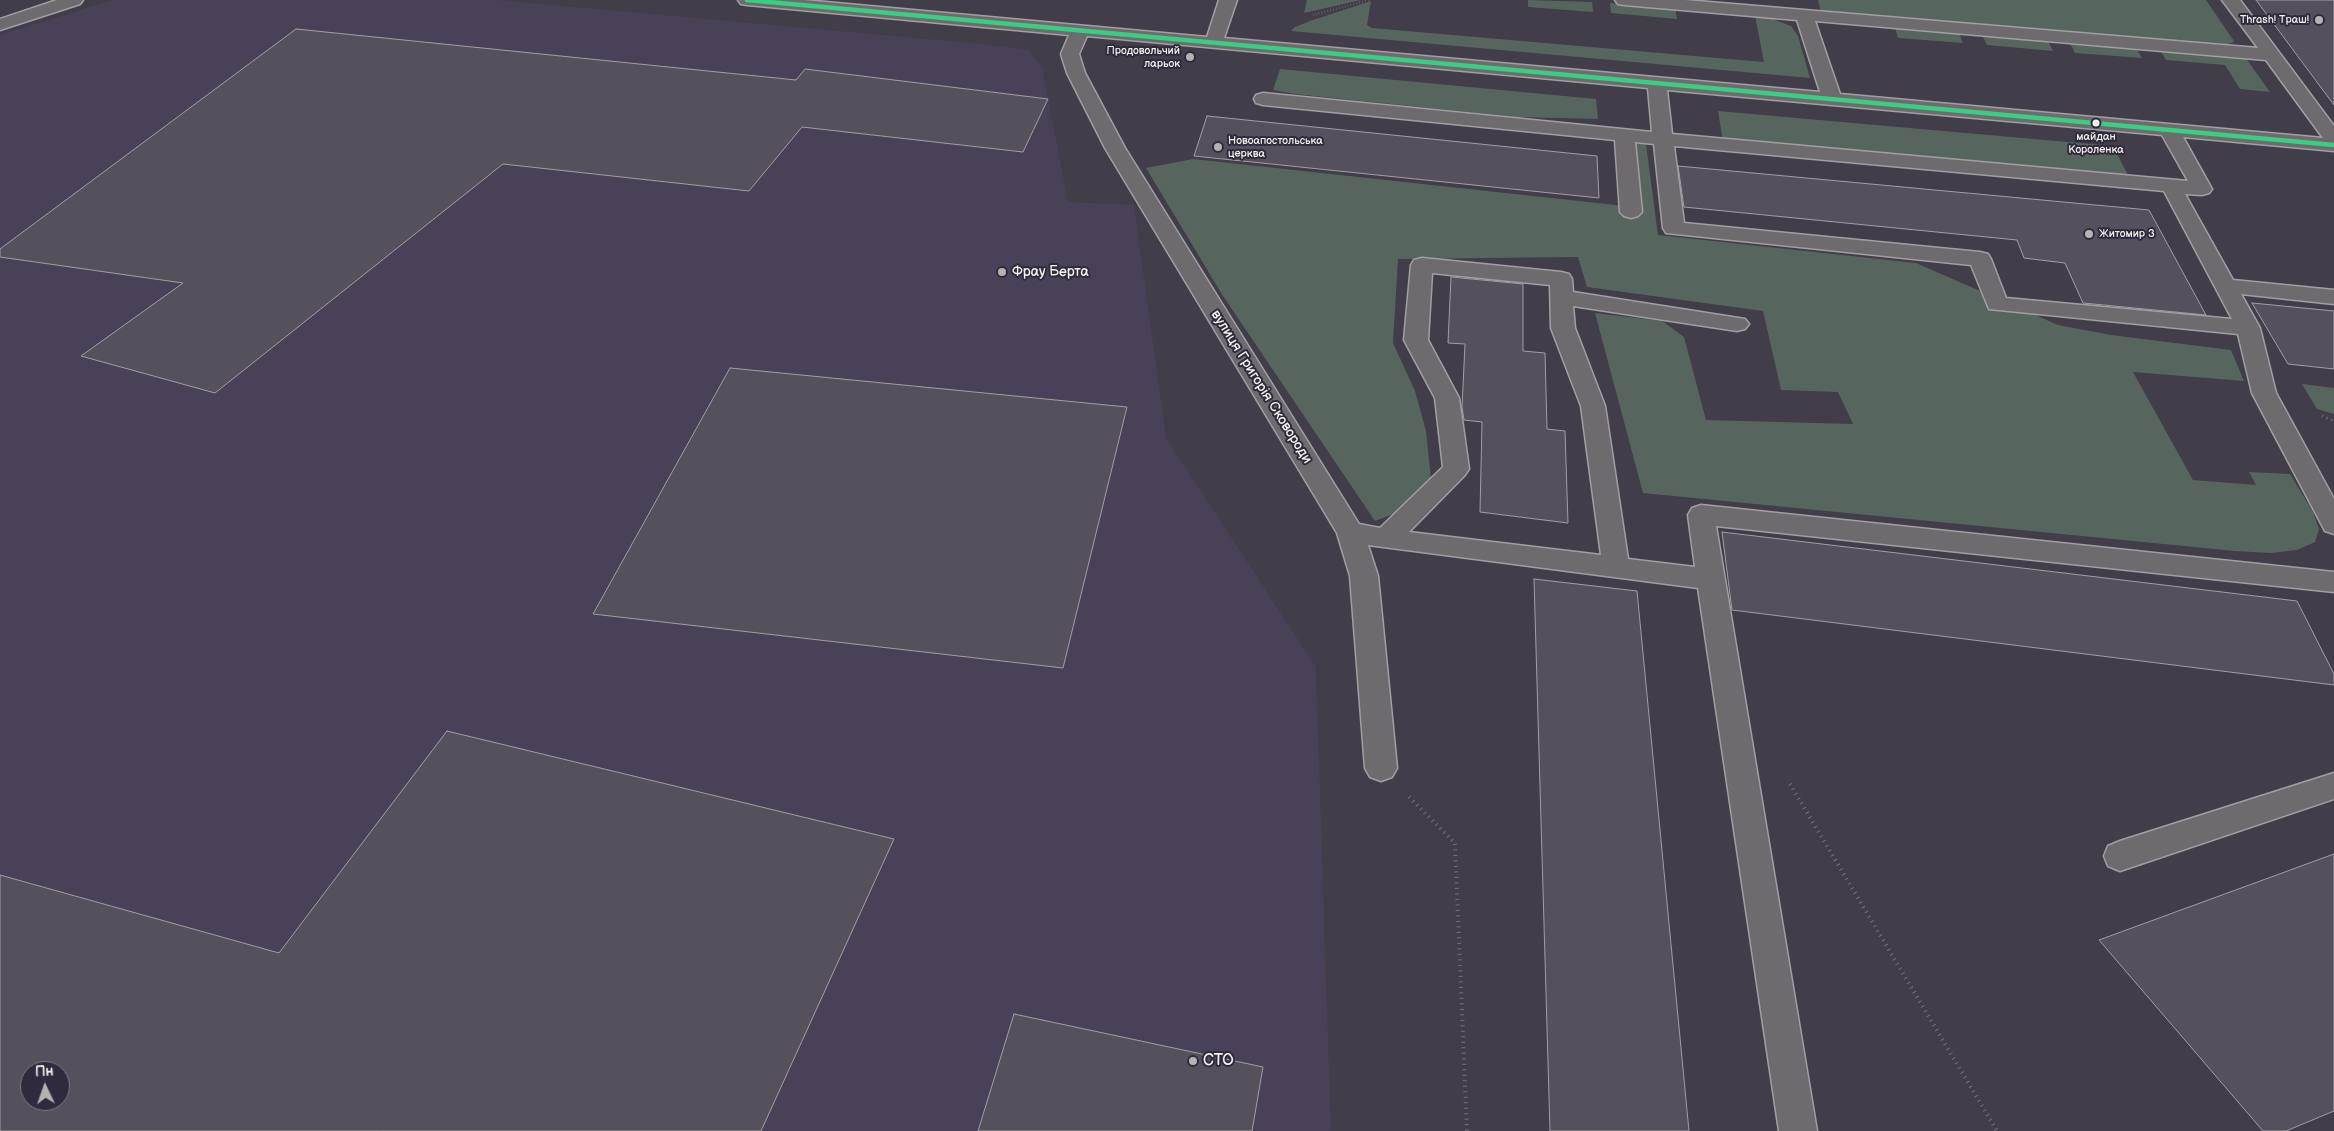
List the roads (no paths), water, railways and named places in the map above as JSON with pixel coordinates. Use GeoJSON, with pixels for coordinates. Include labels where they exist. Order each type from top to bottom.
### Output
{"type":"FeatureCollection","features":[{"type":"Feature","properties":{"kind":"street"},"geometry":{"type":"LineString","coordinates":[[0,25],[74,0]]}},
{"type":"Feature","properties":{"kind":"street"},"geometry":{"type":"LineString","coordinates":[[747,0],[997,16],[1080,31],[2334,145]]}},
{"type":"Feature","properties":{"kind":"street"},"geometry":{"type":"LineString","coordinates":[[1214,43],[1228,0]]}},
{"type":"Feature","properties":{"kind":"street"},"geometry":{"type":"LineString","coordinates":[[1624,0],[1720,4],[1804,15],[2272,55]]}},
{"type":"Feature","properties":{"kind":"street"},"geometry":{"type":"LineString","coordinates":[[2231,0],[2334,139]]}},
{"type":"Feature","properties":{"kind":"street"},"geometry":{"type":"LineString","coordinates":[[1804,15],[1832,99]]}},
{"type":"Feature","properties":{"kind":"street","name":"вулиця Григорія Сковороди"},"geometry":{"type":"LineString","coordinates":[[1080,31],[1070,54],[1076,73],[1115,148],[1350,532],[1364,576],[1381,768]]}},
{"type":"Feature","properties":{"kind":"street"},"geometry":{"type":"LineString","coordinates":[[1657,83],[1674,228],[1980,259],[1997,304],[2248,328]]}},
{"type":"Feature","properties":{"kind":"street"},"geometry":{"type":"LineString","coordinates":[[1264,99],[1663,139],[2202,189],[2169,130]]}},
{"type":"Feature","properties":{"kind":"street"},"geometry":{"type":"LineString","coordinates":[[1624,135],[1631,212]]}},
{"type":"Feature","properties":{"kind":"street"},"geometry":{"type":"LineString","coordinates":[[2171,186],[2248,328],[2264,393],[2334,524]]}},
{"type":"Feature","properties":{"kind":"street"},"geometry":{"type":"LineString","coordinates":[[1385,539],[1456,469],[1447,398],[1416,340],[1422,265],[1561,280],[1563,328],[1593,406],[1616,567]]}},
{"type":"Feature","properties":{"kind":"street"},"geometry":{"type":"LineString","coordinates":[[2226,286],[2334,297]]}},
{"type":"Feature","properties":{"kind":"street"},"geometry":{"type":"LineString","coordinates":[[1561,297],[1738,324]]}},
{"type":"Feature","properties":{"kind":"street"},"geometry":{"type":"LineString","coordinates":[[1798,1131],[1701,515],[2334,582]]}},
{"type":"Feature","properties":{"kind":"street"},"geometry":{"type":"LineString","coordinates":[[1350,532],[1385,539],[1711,579]]}},
{"type":"Feature","properties":{"kind":"street"},"geometry":{"type":"LineString","coordinates":[[2120,856],[2334,786]]}},
{"type":"Feature","properties":{"kind":"place","name":"Thrash! Траш!"},"geometry":{"type":"Point","coordinates":[2319,20]}},
{"type":"Feature","properties":{"kind":"place","name":"Продовольчий ларьок"},"geometry":{"type":"Point","coordinates":[1190,57]}},
{"type":"Feature","properties":{"kind":"place","name":"майдан Короленка"},"geometry":{"type":"Point","coordinates":[2096,123]}},
{"type":"Feature","properties":{"kind":"place","name":"Новоапостольська церква"},"geometry":{"type":"Point","coordinates":[1218,147]}},
{"type":"Feature","properties":{"kind":"place","name":"Житомир 3"},"geometry":{"type":"Point","coordinates":[2089,234]}},
{"type":"Feature","properties":{"kind":"place","name":"Фрау Берта"},"geometry":{"type":"Point","coordinates":[1002,272]}},
{"type":"Feature","properties":{"kind":"place","name":"СТО"},"geometry":{"type":"Point","coordinates":[1193,1061]}}]}
